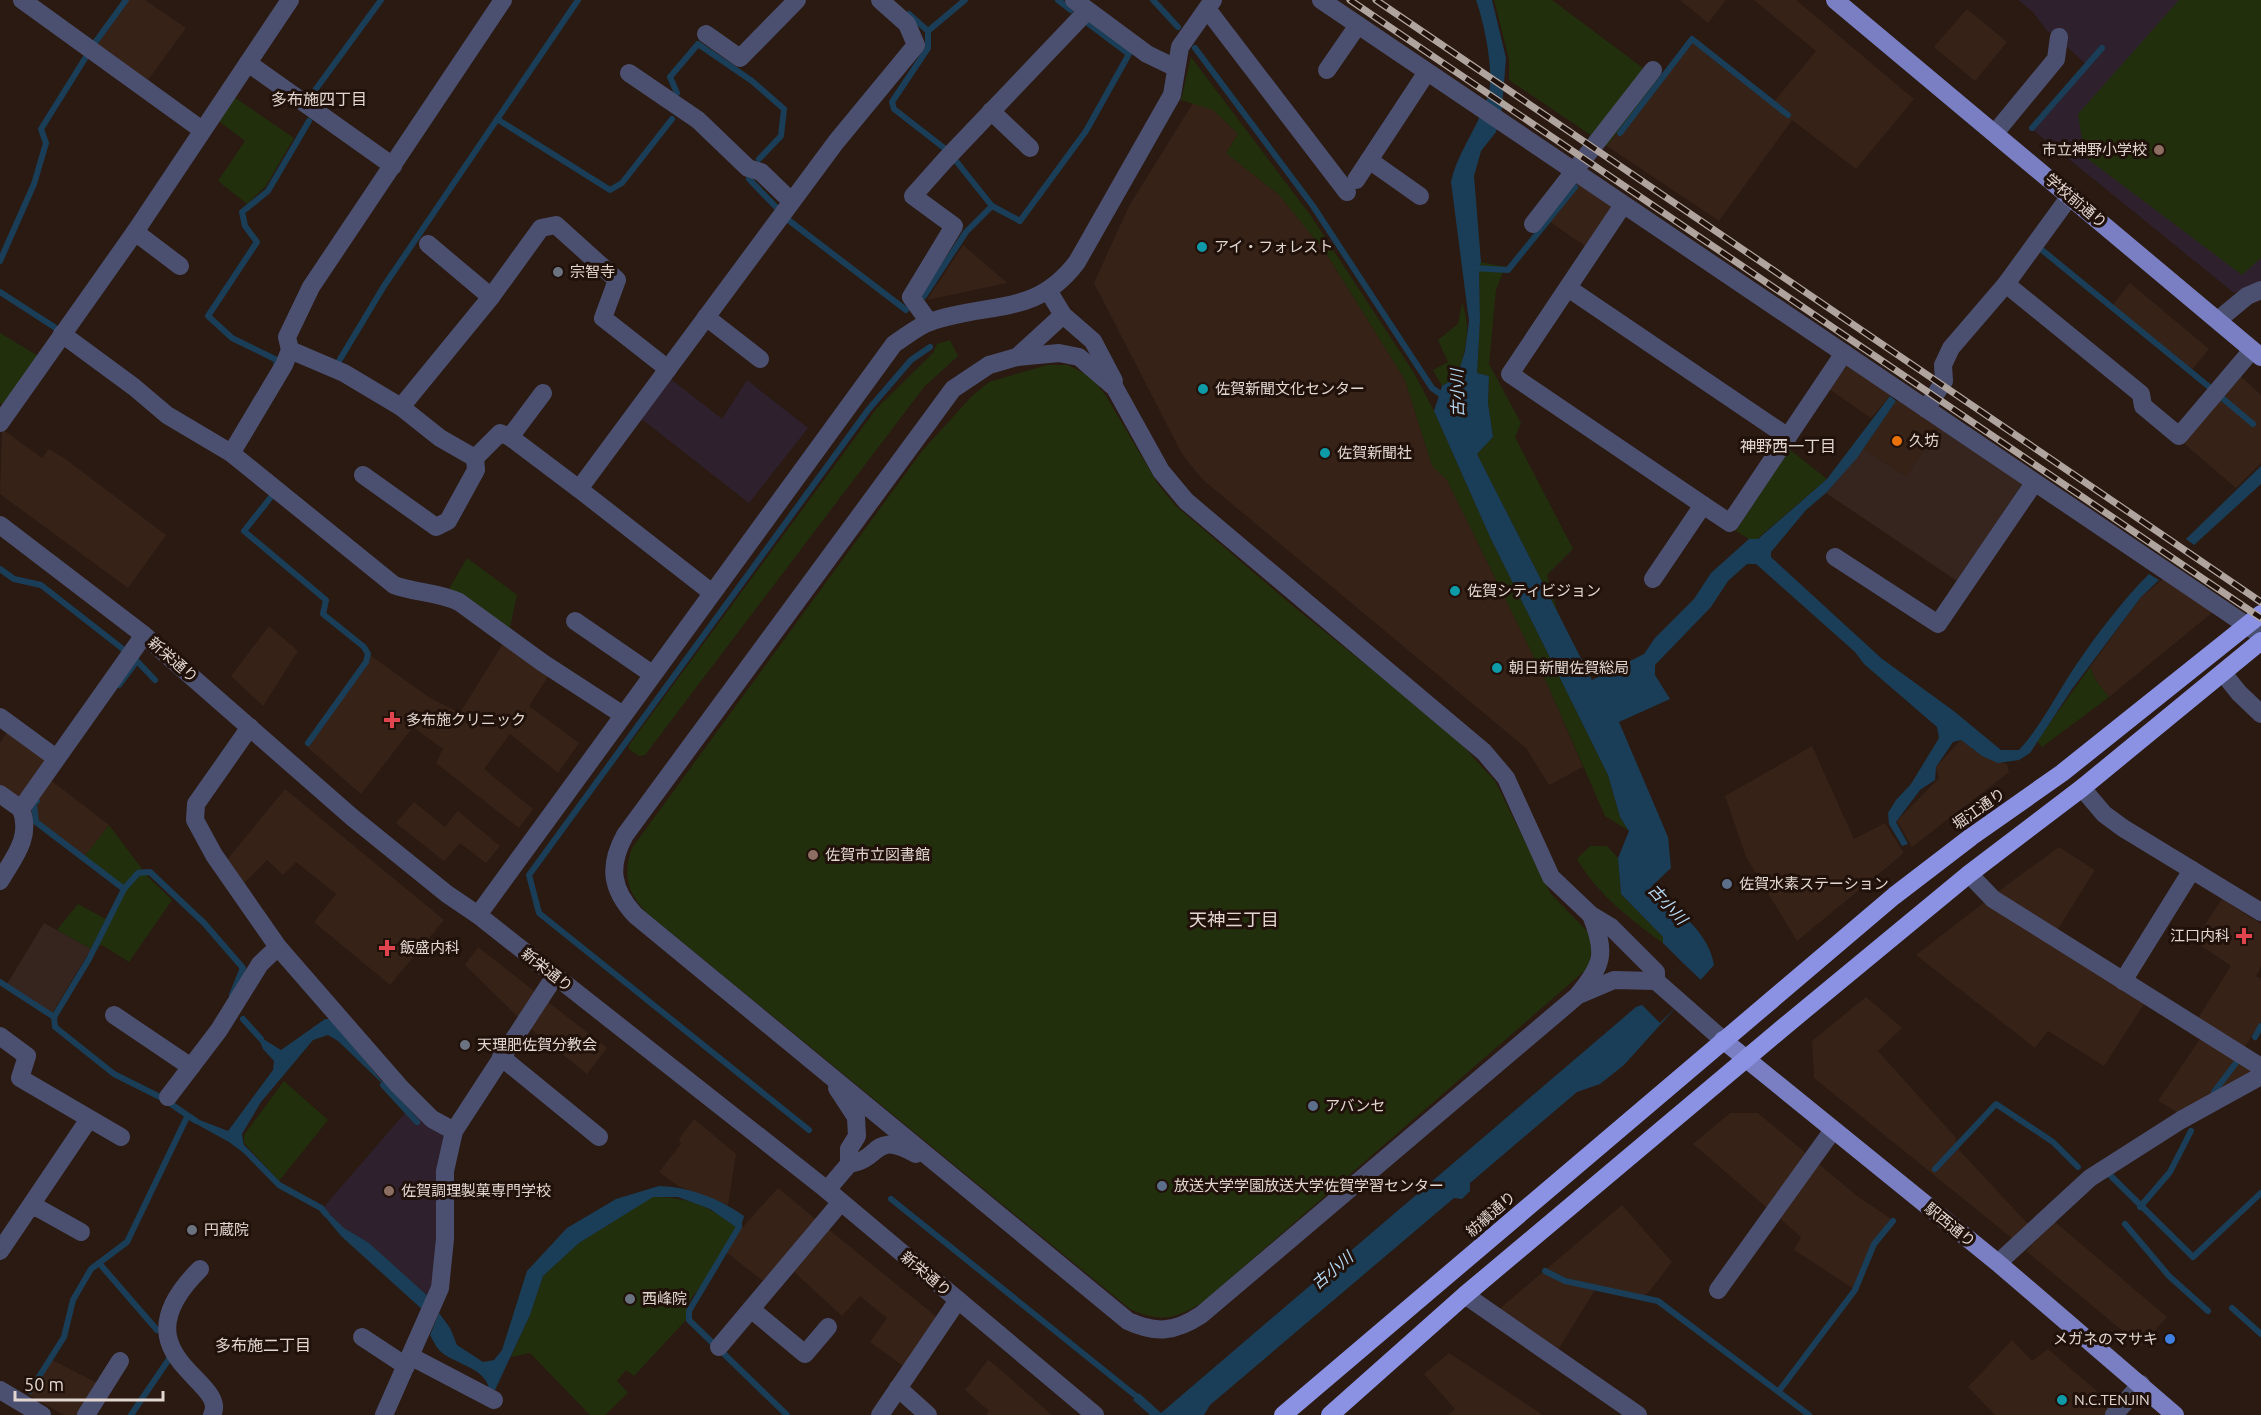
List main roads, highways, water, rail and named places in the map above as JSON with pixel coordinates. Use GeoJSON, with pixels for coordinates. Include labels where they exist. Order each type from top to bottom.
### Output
{"type":"FeatureCollection","features":[{"type":"Feature","properties":{"kind":"highway","name":"堀江通り"},"geometry":{"type":"LineString","coordinates":[[1723,1040],[1894,896],[1971,837],[2062,773],[2256,625]]}},
{"type":"Feature","properties":{"kind":"highway"},"geometry":{"type":"LineString","coordinates":[[1330,1415],[1465,1295],[1745,1059],[1969,874],[2082,788],[2261,641]]}},
{"type":"Feature","properties":{"kind":"highway","name":"紡績通り"},"geometry":{"type":"LineString","coordinates":[[1283,1415],[1723,1040]]}},
{"type":"Feature","properties":{"kind":"main road","name":"学校前通り"},"geometry":{"type":"LineString","coordinates":[[1835,0],[2257,354]]}},
{"type":"Feature","properties":{"kind":"main road","name":"駅西通り"},"geometry":{"type":"LineString","coordinates":[[1723,1040],[1998,1263],[2175,1415]]}},
{"type":"Feature","properties":{"kind":"water","name":"古小川"},"geometry":{"type":"Polygon","coordinates":[[[1476,0],[1492,0],[1506,58],[1502,108],[1496,132],[1481,151],[1474,176],[1481,262],[1477,373],[1489,376],[1488,403],[1493,437],[1477,454],[1592,680],[1644,654],[1655,638],[1694,599],[1711,573],[1749,539],[1758,539],[1827,479],[1890,396],[1896,401],[1857,458],[1826,493],[1806,510],[1771,552],[1771,557],[1881,658],[1955,712],[2001,750],[2019,750],[2042,720],[2084,653],[2120,606],[2149,574],[2159,580],[2141,597],[2072,689],[2030,753],[2019,760],[1998,763],[1982,756],[1961,740],[1953,742],[1936,767],[1935,780],[1920,790],[1896,822],[1908,844],[1902,846],[1889,824],[1888,813],[1896,800],[1911,784],[1939,738],[1937,727],[1864,664],[1855,652],[1756,564],[1747,564],[1728,581],[1711,607],[1655,665],[1655,675],[1670,699],[1619,722],[1668,837],[1671,868],[1651,887],[1698,931],[1711,953],[1714,965],[1624,1065],[1600,1084],[1577,1092],[1470,1183],[1470,1191],[1462,1199],[1454,1198],[1210,1405],[1204,1415],[1150,1415],[1133,1400],[1139,1393],[1161,1413],[1636,1007],[1642,1005],[1683,963],[1663,943],[1663,937],[1621,894],[1618,858],[1629,831],[1620,817],[1608,775],[1490,537],[1434,411],[1442,386],[1457,377],[1465,351],[1469,321],[1451,182],[1454,170],[1481,115],[1489,92],[1490,71],[1487,46],[1476,0]]]}},
{"type":"Feature","properties":{"kind":"water"},"geometry":{"type":"Polygon","coordinates":[[[2261,466],[2261,484],[2194,545],[2186,539],[2261,466]]]}},
{"type":"Feature","properties":{"kind":"water"},"geometry":{"type":"Polygon","coordinates":[[[325,1019],[331,1019],[389,1090],[338,1041],[328,1035],[313,1040],[261,1102],[242,1134],[245,1154],[229,1142],[189,1120],[192,1117],[228,1131],[273,1070],[274,1061],[263,1049],[257,1035],[281,1050],[325,1019]]]}},
{"type":"Feature","properties":{"kind":"water"},"geometry":{"type":"Polygon","coordinates":[[[659,1186],[693,1191],[724,1204],[744,1216],[740,1230],[710,1209],[678,1197],[653,1197],[579,1243],[543,1276],[530,1315],[495,1390],[489,1388],[486,1381],[475,1370],[437,1348],[430,1335],[439,1313],[450,1328],[457,1345],[483,1362],[494,1360],[502,1350],[527,1271],[567,1228],[616,1199],[659,1186]]]}},
{"type":"Feature","properties":{"kind":"water"},"geometry":{"type":"Polygon","coordinates":[[[318,1208],[323,1208],[344,1228],[369,1243],[430,1298],[424,1311],[341,1236],[318,1208]]]}},
{"type":"Feature","properties":{"kind":"waterway"},"geometry":{"type":"LineString","coordinates":[[0,261],[34,184],[46,143],[41,129],[94,44],[126,0]]}},
{"type":"Feature","properties":{"kind":"waterway"},"geometry":{"type":"LineString","coordinates":[[313,93],[381,0]]}},
{"type":"Feature","properties":{"kind":"waterway"},"geometry":{"type":"LineString","coordinates":[[339,361],[384,286],[578,0]]}},
{"type":"Feature","properties":{"kind":"waterway"},"geometry":{"type":"LineString","coordinates":[[928,31],[965,0]]}},
{"type":"Feature","properties":{"kind":"waterway"},"geometry":{"type":"LineString","coordinates":[[1058,0],[1071,10]]}},
{"type":"Feature","properties":{"kind":"waterway"},"geometry":{"type":"LineString","coordinates":[[1153,0],[1178,27]]}},
{"type":"Feature","properties":{"kind":"waterway"},"geometry":{"type":"LineString","coordinates":[[909,14],[928,31],[928,48],[892,102],[894,109],[948,151],[992,206],[1020,221],[1086,131],[1129,54],[1089,24]]}},
{"type":"Feature","properties":{"kind":"waterway"},"geometry":{"type":"LineString","coordinates":[[1620,133],[1692,39],[1788,115]]}},
{"type":"Feature","properties":{"kind":"waterway"},"geometry":{"type":"LineString","coordinates":[[677,93],[670,77],[698,44],[752,81],[784,109],[781,136],[759,159]]}},
{"type":"Feature","properties":{"kind":"waterway","name":"古小川"},"geometry":{"type":"LineString","coordinates":[[1195,48],[1313,206],[1432,388],[1446,398]]}},
{"type":"Feature","properties":{"kind":"waterway"},"geometry":{"type":"LineString","coordinates":[[2032,128],[2102,48]]}},
{"type":"Feature","properties":{"kind":"waterway"},"geometry":{"type":"LineString","coordinates":[[497,119],[610,190],[622,183],[672,119]]}},
{"type":"Feature","properties":{"kind":"waterway"},"geometry":{"type":"LineString","coordinates":[[276,366],[277,360],[232,338],[208,316],[257,242],[245,226],[242,212],[268,191],[309,121]]}},
{"type":"Feature","properties":{"kind":"waterway"},"geometry":{"type":"LineString","coordinates":[[749,179],[776,207]]}},
{"type":"Feature","properties":{"kind":"waterway"},"geometry":{"type":"LineString","coordinates":[[1472,268],[1508,270],[1575,187]]}},
{"type":"Feature","properties":{"kind":"waterway"},"geometry":{"type":"LineString","coordinates":[[924,296],[966,232],[992,206]]}},
{"type":"Feature","properties":{"kind":"waterway"},"geometry":{"type":"LineString","coordinates":[[787,219],[906,310]]}},
{"type":"Feature","properties":{"kind":"waterway"},"geometry":{"type":"LineString","coordinates":[[2042,250],[2213,390]]}},
{"type":"Feature","properties":{"kind":"waterway"},"geometry":{"type":"LineString","coordinates":[[0,292],[62,332]]}},
{"type":"Feature","properties":{"kind":"waterway"},"geometry":{"type":"LineString","coordinates":[[809,1130],[539,913],[529,875],[868,410],[911,360],[930,347]]}},
{"type":"Feature","properties":{"kind":"waterway"},"geometry":{"type":"LineString","coordinates":[[2221,397],[2253,424]]}},
{"type":"Feature","properties":{"kind":"waterway"},"geometry":{"type":"LineString","coordinates":[[271,497],[244,531],[326,600],[323,614],[364,647],[368,654],[366,662],[308,743]]}},
{"type":"Feature","properties":{"kind":"waterway"},"geometry":{"type":"LineString","coordinates":[[0,569],[14,579],[41,585],[128,653]]}},
{"type":"Feature","properties":{"kind":"waterway"},"geometry":{"type":"LineString","coordinates":[[136,660],[155,680]]}},
{"type":"Feature","properties":{"kind":"waterway"},"geometry":{"type":"LineString","coordinates":[[119,685],[137,661]]}},
{"type":"Feature","properties":{"kind":"waterway"},"geometry":{"type":"LineString","coordinates":[[37,801],[34,804],[36,822],[124,889],[138,873],[150,872],[204,923],[243,968],[232,995]]}},
{"type":"Feature","properties":{"kind":"waterway"},"geometry":{"type":"LineString","coordinates":[[124,889],[89,959],[54,1017],[55,1027],[114,1074],[162,1098],[196,1121]]}},
{"type":"Feature","properties":{"kind":"waterway"},"geometry":{"type":"LineString","coordinates":[[0,982],[54,1017]]}},
{"type":"Feature","properties":{"kind":"waterway"},"geometry":{"type":"LineString","coordinates":[[243,1019],[261,1039]]}},
{"type":"Feature","properties":{"kind":"waterway"},"geometry":{"type":"LineString","coordinates":[[2255,1037],[2261,1026]]}},
{"type":"Feature","properties":{"kind":"waterway"},"geometry":{"type":"LineString","coordinates":[[2214,1092],[2239,1059]]}},
{"type":"Feature","properties":{"kind":"waterway"},"geometry":{"type":"LineString","coordinates":[[383,1085],[417,1122]]}},
{"type":"Feature","properties":{"kind":"waterway"},"geometry":{"type":"LineString","coordinates":[[1935,1169],[1996,1104],[2053,1142],[2078,1167]]}},
{"type":"Feature","properties":{"kind":"waterway"},"geometry":{"type":"LineString","coordinates":[[30,1391],[64,1337],[73,1300],[91,1269],[127,1242],[187,1117]]}},
{"type":"Feature","properties":{"kind":"waterway"},"geometry":{"type":"LineString","coordinates":[[2140,1207],[2170,1172],[2191,1131]]}},
{"type":"Feature","properties":{"kind":"waterway"},"geometry":{"type":"LineString","coordinates":[[241,1146],[279,1185],[321,1208],[326,1214]]}},
{"type":"Feature","properties":{"kind":"waterway"},"geometry":{"type":"LineString","coordinates":[[2111,1176],[2193,1257],[2261,1193]]}},
{"type":"Feature","properties":{"kind":"waterway"},"geometry":{"type":"LineString","coordinates":[[891,1199],[1141,1400]]}},
{"type":"Feature","properties":{"kind":"waterway"},"geometry":{"type":"LineString","coordinates":[[1779,1391],[1855,1290],[1874,1244],[1893,1221]]}},
{"type":"Feature","properties":{"kind":"waterway"},"geometry":{"type":"LineString","coordinates":[[739,1222],[739,1227],[689,1311],[689,1320],[787,1415]]}},
{"type":"Feature","properties":{"kind":"waterway"},"geometry":{"type":"LineString","coordinates":[[2125,1224],[2169,1276],[2208,1311]]}},
{"type":"Feature","properties":{"kind":"waterway"},"geometry":{"type":"LineString","coordinates":[[99,1263],[157,1330]]}},
{"type":"Feature","properties":{"kind":"waterway"},"geometry":{"type":"LineString","coordinates":[[1545,1271],[1565,1281],[1658,1301],[1809,1415]]}},
{"type":"Feature","properties":{"kind":"waterway"},"geometry":{"type":"LineString","coordinates":[[2232,1308],[2261,1334]]}},
{"type":"Feature","properties":{"kind":"waterway"},"geometry":{"type":"LineString","coordinates":[[131,1415],[169,1359]]}},
{"type":"Feature","properties":{"kind":"railway"},"geometry":{"type":"LineString","coordinates":[[1350,0],[2261,618]]}},
{"type":"Feature","properties":{"kind":"railway"},"geometry":{"type":"LineString","coordinates":[[1376,0],[2261,602]]}},
{"type":"Feature","properties":{"kind":"place","name":"市立神野小学校"},"geometry":{"type":"Point","coordinates":[2159,150]}},
{"type":"Feature","properties":{"kind":"place","name":"アイ・フォレスト"},"geometry":{"type":"Point","coordinates":[1202,247]}},
{"type":"Feature","properties":{"kind":"place","name":"宗智寺"},"geometry":{"type":"Point","coordinates":[558,272]}},
{"type":"Feature","properties":{"kind":"place","name":"佐賀新聞文化センター"},"geometry":{"type":"Point","coordinates":[1203,389]}},
{"type":"Feature","properties":{"kind":"place","name":"久坊"},"geometry":{"type":"Point","coordinates":[1897,441]}},
{"type":"Feature","properties":{"kind":"place","name":"佐賀新聞社"},"geometry":{"type":"Point","coordinates":[1325,453]}},
{"type":"Feature","properties":{"kind":"place","name":"佐賀シティビジョン"},"geometry":{"type":"Point","coordinates":[1455,591]}},
{"type":"Feature","properties":{"kind":"place","name":"朝日新聞佐賀総局"},"geometry":{"type":"Point","coordinates":[1497,668]}},
{"type":"Feature","properties":{"kind":"place","name":"多布施クリニック"},"geometry":{"type":"Point","coordinates":[392,720]}},
{"type":"Feature","properties":{"kind":"place","name":"佐賀市立図書館"},"geometry":{"type":"Point","coordinates":[813,855]}},
{"type":"Feature","properties":{"kind":"place","name":"佐賀水素ステーション"},"geometry":{"type":"Point","coordinates":[1727,884]}},
{"type":"Feature","properties":{"kind":"place","name":"江口内科"},"geometry":{"type":"Point","coordinates":[2244,936]}},
{"type":"Feature","properties":{"kind":"place","name":"飯盛内科"},"geometry":{"type":"Point","coordinates":[387,948]}},
{"type":"Feature","properties":{"kind":"place","name":"天理肥佐賀分教会"},"geometry":{"type":"Point","coordinates":[465,1045]}},
{"type":"Feature","properties":{"kind":"place","name":"アバンセ"},"geometry":{"type":"Point","coordinates":[1313,1106]}},
{"type":"Feature","properties":{"kind":"place","name":"放送大学学園放送大学佐賀学習センター"},"geometry":{"type":"Point","coordinates":[1162,1186]}},
{"type":"Feature","properties":{"kind":"place","name":"佐賀調理製菓専門学校"},"geometry":{"type":"Point","coordinates":[389,1191]}},
{"type":"Feature","properties":{"kind":"place","name":"円蔵院"},"geometry":{"type":"Point","coordinates":[192,1230]}},
{"type":"Feature","properties":{"kind":"place","name":"西峰院"},"geometry":{"type":"Point","coordinates":[630,1299]}},
{"type":"Feature","properties":{"kind":"place","name":"メガネのマサキ"},"geometry":{"type":"Point","coordinates":[2170,1339]}},
{"type":"Feature","properties":{"kind":"place","name":"N.C.TENJIN"},"geometry":{"type":"Point","coordinates":[2062,1400]}},
{"type":"Feature","properties":{"kind":"district","name":"多布施四丁目"},"geometry":{"type":"Point","coordinates":[319,99]}},
{"type":"Feature","properties":{"kind":"district","name":"神野西一丁目"},"geometry":{"type":"Point","coordinates":[1788,446]}},
{"type":"Feature","properties":{"kind":"district","name":"天神三丁目"},"geometry":{"type":"Point","coordinates":[1234,920]}},
{"type":"Feature","properties":{"kind":"district","name":"多布施二丁目"},"geometry":{"type":"Point","coordinates":[263,1345]}}]}
